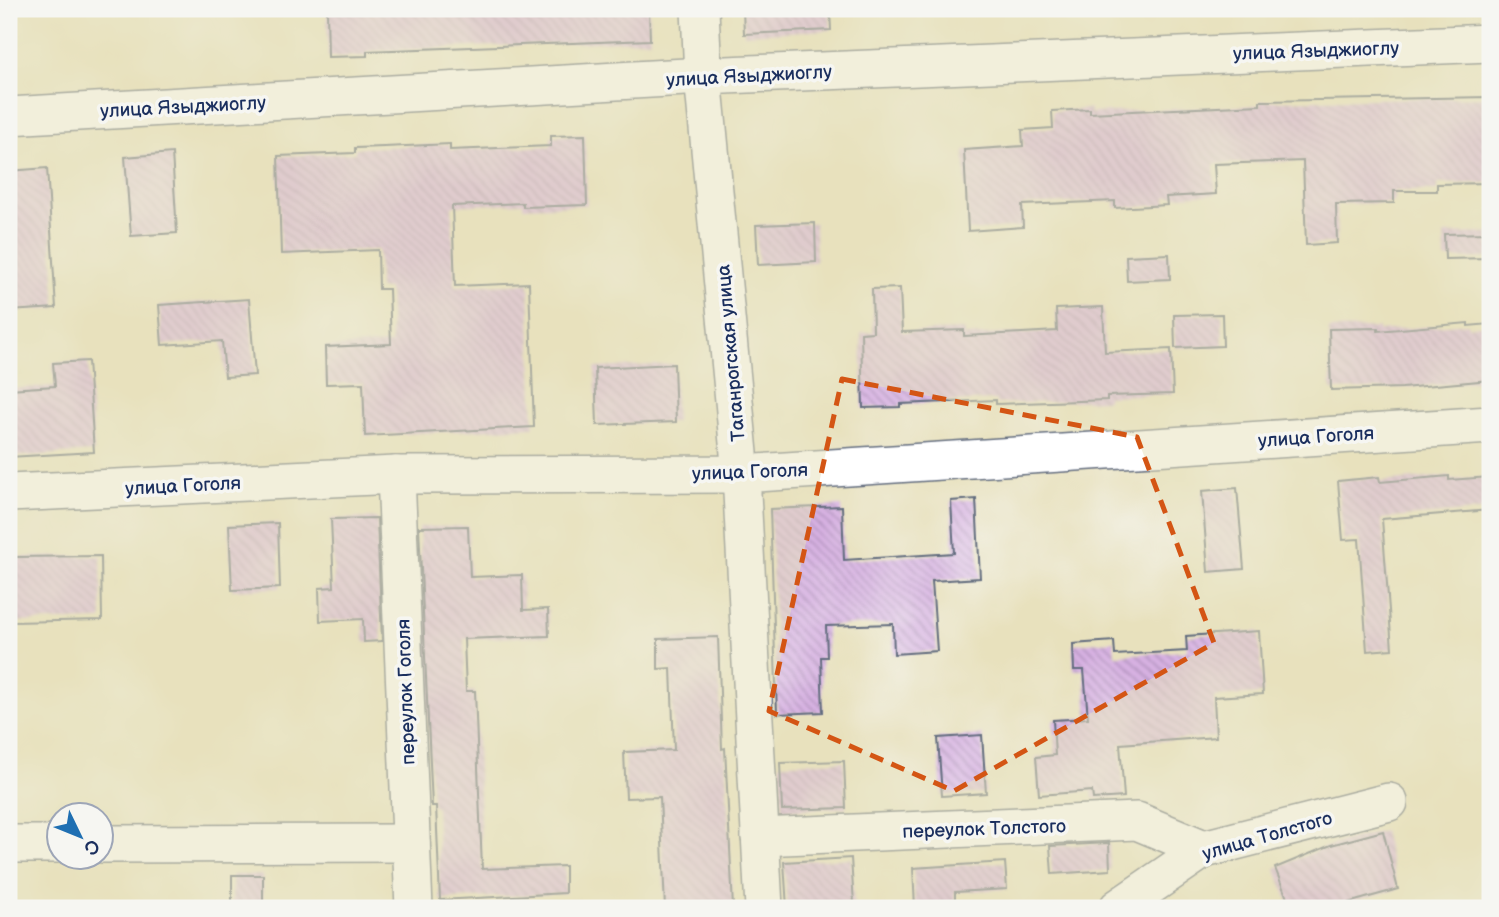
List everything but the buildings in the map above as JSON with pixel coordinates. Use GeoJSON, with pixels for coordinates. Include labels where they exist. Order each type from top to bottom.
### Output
{"type":"FeatureCollection","features":[{"type":"Feature","properties":{"kind":"street","name":"Таганрогская улица"},"geometry":{"type":"LineString","coordinates":[[700,9],[703,76],[741,474],[764,908]]}},
{"type":"Feature","properties":{"kind":"street","name":"улица Языджиоглу"},"geometry":{"type":"LineString","coordinates":[[9,116],[703,76],[1490,43]]}},
{"type":"Feature","properties":{"kind":"street","name":"улица Гоголя"},"geometry":{"type":"LineString","coordinates":[[9,493],[396,475],[741,474],[1490,425]]}},
{"type":"Feature","properties":{"kind":"street","name":"переулок Гоголя"},"geometry":{"type":"LineString","coordinates":[[396,475],[414,908]]}},
{"type":"Feature","properties":{"kind":"street","name":"улица Толстого"},"geometry":{"type":"LineString","coordinates":[[1118,908],[1204,849],[1389,802]]}},
{"type":"Feature","properties":{"kind":"street","name":"переулок Толстого"},"geometry":{"type":"LineString","coordinates":[[760,837],[1137,821],[1204,849]]}},
{"type":"Feature","properties":{"kind":"street"},"geometry":{"type":"LineString","coordinates":[[116,844],[411,843]]}},
{"type":"Feature","properties":{"kind":"street"},"geometry":{"type":"LineString","coordinates":[[9,845],[46,844]]}},
{"type":"Feature","properties":{"kind":"highlighted area"},"geometry":{"type":"Polygon","coordinates":[[[842,379],[1137,437],[1214,643],[954,791],[769,711],[842,379]]]}}]}
